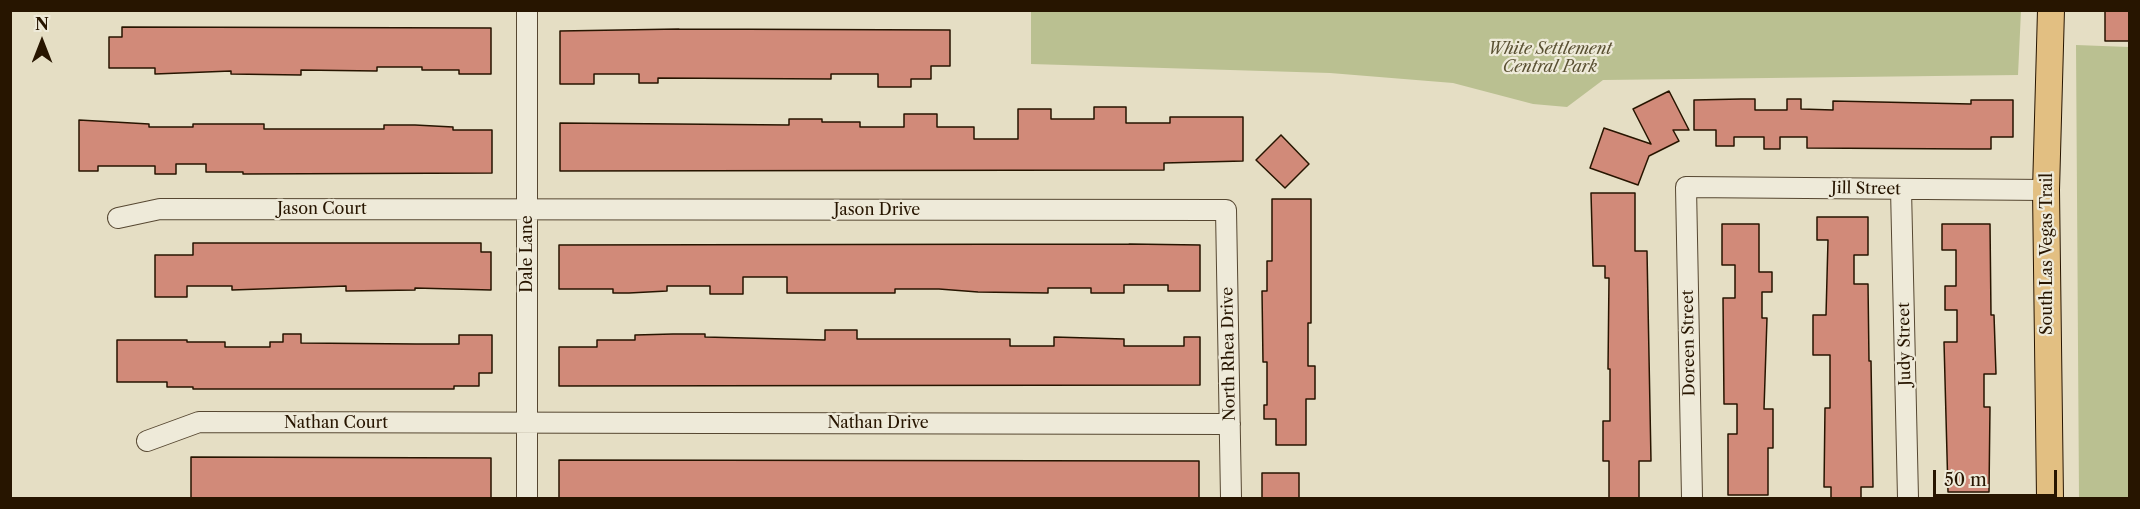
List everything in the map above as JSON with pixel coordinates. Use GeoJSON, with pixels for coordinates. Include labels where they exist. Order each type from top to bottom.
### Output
{"type":"FeatureCollection","features":[{"type":"Feature","properties":{"kind":"main road","name":"South Las Vegas Trail"},"geometry":{"type":"LineString","coordinates":[[2050,10],[2046,190],[2050,498]]}},
{"type":"Feature","properties":{"kind":"street","name":"Dale Lane"},"geometry":{"type":"LineString","coordinates":[[527,10],[527,498]]}},
{"type":"Feature","properties":{"kind":"street","name":"Jill Street"},"geometry":{"type":"LineString","coordinates":[[1686,187],[2046,190]]}},
{"type":"Feature","properties":{"kind":"street","name":"Doreen Street"},"geometry":{"type":"LineString","coordinates":[[1686,187],[1692,498]]}},
{"type":"Feature","properties":{"kind":"street","name":"Judy Street"},"geometry":{"type":"LineString","coordinates":[[1901,189],[1908,498]]}},
{"type":"Feature","properties":{"kind":"street","name":"Jason Court"},"geometry":{"type":"LineString","coordinates":[[118,218],[160,209],[527,209]]}},
{"type":"Feature","properties":{"kind":"street","name":"Jason Drive"},"geometry":{"type":"LineString","coordinates":[[527,209],[1226,210]]}},
{"type":"Feature","properties":{"kind":"street","name":"North Rhea Drive"},"geometry":{"type":"LineString","coordinates":[[1226,210],[1231,498]]}},
{"type":"Feature","properties":{"kind":"street","name":"Nathan Court"},"geometry":{"type":"LineString","coordinates":[[147,441],[199,422],[527,423]]}},
{"type":"Feature","properties":{"kind":"street","name":"Nathan Drive"},"geometry":{"type":"LineString","coordinates":[[527,423],[1230,424]]}},
{"type":"Feature","properties":{"kind":"green space","name":"White Settlement Central Park"},"geometry":{"type":"Polygon","coordinates":[[[1031,10],[2021,11],[2018,75],[1603,80],[1567,107],[1533,104],[1453,83],[1330,73],[1031,64],[1031,10]]]}},
{"type":"Feature","properties":{"kind":"green space"},"geometry":{"type":"Polygon","coordinates":[[[2076,45],[2129,47],[2129,498],[2079,498],[2076,45]]]}},
{"type":"Feature","properties":{"kind":"building"},"geometry":{"type":"Polygon","coordinates":[[[2105,10],[2130,10],[2130,41],[2105,41],[2105,10]]]}},
{"type":"Feature","properties":{"kind":"building"},"geometry":{"type":"Polygon","coordinates":[[[122,27],[491,28],[491,74],[459,74],[459,70],[422,70],[422,67],[377,67],[377,71],[301,70],[301,75],[231,74],[231,71],[155,74],[155,68],[109,68],[109,37],[122,37],[122,27]]]}},
{"type":"Feature","properties":{"kind":"building"},"geometry":{"type":"Polygon","coordinates":[[[950,30],[950,66],[931,66],[931,79],[911,79],[911,87],[878,87],[878,74],[831,74],[831,79],[658,78],[658,83],[639,83],[639,74],[594,74],[594,84],[560,84],[560,31],[950,30]]]}},
{"type":"Feature","properties":{"kind":"building"},"geometry":{"type":"Polygon","coordinates":[[[1669,91],[1689,130],[1673,130],[1679,141],[1649,156],[1638,185],[1590,168],[1604,128],[1651,144],[1633,109],[1669,91]]]}},
{"type":"Feature","properties":{"kind":"building"},"geometry":{"type":"Polygon","coordinates":[[[1755,99],[1755,110],[1787,110],[1787,99],[1801,99],[1801,109],[1833,110],[1833,101],[1971,104],[1971,100],[2013,100],[2013,137],[1991,137],[1991,149],[1971,149],[1807,148],[1807,137],[1780,137],[1780,149],[1764,149],[1764,137],[1734,137],[1734,146],[1716,146],[1716,130],[1694,130],[1694,100],[1755,99]]]}},
{"type":"Feature","properties":{"kind":"building"},"geometry":{"type":"Polygon","coordinates":[[[1094,107],[1126,107],[1126,123],[1170,123],[1170,117],[1243,117],[1243,161],[1164,163],[1164,170],[560,171],[560,123],[789,125],[789,119],[822,119],[822,122],[860,122],[860,127],[904,127],[904,114],[937,114],[937,127],[974,127],[974,139],[1018,139],[1018,109],[1051,109],[1051,119],[1094,119],[1094,107]]]}},
{"type":"Feature","properties":{"kind":"building"},"geometry":{"type":"Polygon","coordinates":[[[79,120],[149,124],[149,127],[193,127],[193,124],[264,124],[264,129],[384,129],[384,125],[415,125],[453,127],[453,130],[492,130],[492,173],[243,174],[243,172],[206,172],[206,164],[176,164],[176,174],[155,174],[155,166],[98,166],[98,171],[79,171],[79,120]]]}},
{"type":"Feature","properties":{"kind":"building"},"geometry":{"type":"Polygon","coordinates":[[[1281,135],[1309,164],[1285,188],[1256,160],[1281,135]]]}},
{"type":"Feature","properties":{"kind":"building"},"geometry":{"type":"Polygon","coordinates":[[[1591,193],[1635,193],[1635,251],[1647,251],[1651,461],[1639,461],[1639,498],[1609,498],[1609,461],[1603,461],[1603,421],[1610,421],[1609,278],[1605,278],[1605,266],[1593,266],[1591,193]]]}},
{"type":"Feature","properties":{"kind":"building"},"geometry":{"type":"Polygon","coordinates":[[[1272,199],[1311,199],[1311,323],[1308,323],[1308,366],[1315,366],[1315,399],[1306,399],[1306,445],[1276,445],[1276,419],[1264,419],[1264,405],[1267,405],[1267,362],[1263,362],[1262,291],[1267,291],[1267,261],[1272,261],[1272,199]]]}},
{"type":"Feature","properties":{"kind":"building"},"geometry":{"type":"Polygon","coordinates":[[[1817,217],[1868,217],[1868,255],[1854,255],[1854,284],[1868,284],[1869,361],[1871,361],[1873,487],[1861,487],[1861,498],[1831,498],[1831,487],[1824,487],[1825,408],[1830,408],[1830,355],[1813,355],[1813,315],[1826,315],[1828,240],[1817,240],[1817,217]]]}},
{"type":"Feature","properties":{"kind":"building"},"geometry":{"type":"Polygon","coordinates":[[[1722,224],[1759,224],[1759,272],[1772,272],[1772,292],[1762,292],[1762,318],[1767,318],[1764,409],[1773,409],[1773,448],[1768,448],[1768,495],[1728,495],[1728,434],[1737,434],[1737,404],[1724,404],[1723,298],[1735,298],[1735,265],[1722,265],[1722,224]]]}},
{"type":"Feature","properties":{"kind":"building"},"geometry":{"type":"Polygon","coordinates":[[[1942,224],[1990,224],[1991,315],[1994,315],[1996,374],[1984,374],[1984,407],[1990,407],[1989,492],[1948,492],[1944,342],[1957,342],[1957,310],[1945,310],[1945,286],[1956,286],[1956,250],[1942,250],[1942,224]]]}},
{"type":"Feature","properties":{"kind":"building"},"geometry":{"type":"Polygon","coordinates":[[[193,243],[481,243],[481,252],[491,252],[491,290],[415,288],[415,290],[346,291],[346,286],[232,290],[232,286],[187,286],[187,297],[155,297],[155,255],[193,255],[193,243]]]}},
{"type":"Feature","properties":{"kind":"building"},"geometry":{"type":"Polygon","coordinates":[[[559,245],[1200,245],[1200,291],[1168,291],[1168,285],[1124,285],[1124,293],[1091,293],[1091,288],[1048,288],[1048,293],[895,289],[895,293],[787,293],[787,277],[743,277],[743,294],[710,294],[710,286],[667,286],[667,291],[629,293],[613,293],[613,289],[559,289],[559,245]]]}},
{"type":"Feature","properties":{"kind":"building"},"geometry":{"type":"Polygon","coordinates":[[[825,330],[857,330],[857,339],[1010,339],[1010,346],[1054,346],[1054,337],[1124,339],[1124,346],[1184,346],[1184,337],[1200,337],[1200,385],[559,386],[559,347],[597,347],[597,340],[635,340],[635,335],[673,334],[825,340],[825,330]]]}},
{"type":"Feature","properties":{"kind":"building"},"geometry":{"type":"Polygon","coordinates":[[[283,334],[301,334],[301,343],[416,344],[459,344],[459,335],[492,335],[492,373],[479,373],[479,386],[454,386],[454,389],[193,389],[193,387],[167,387],[167,382],[117,382],[117,340],[187,340],[187,342],[225,342],[225,347],[270,347],[270,342],[283,342],[283,334]]]}},
{"type":"Feature","properties":{"kind":"building"},"geometry":{"type":"Polygon","coordinates":[[[191,457],[491,458],[491,498],[191,498],[191,457]]]}},
{"type":"Feature","properties":{"kind":"building"},"geometry":{"type":"Polygon","coordinates":[[[559,460],[1199,461],[1199,498],[559,498],[559,460]]]}},
{"type":"Feature","properties":{"kind":"building"},"geometry":{"type":"Polygon","coordinates":[[[1262,473],[1299,473],[1299,498],[1262,498],[1262,473]]]}}]}
